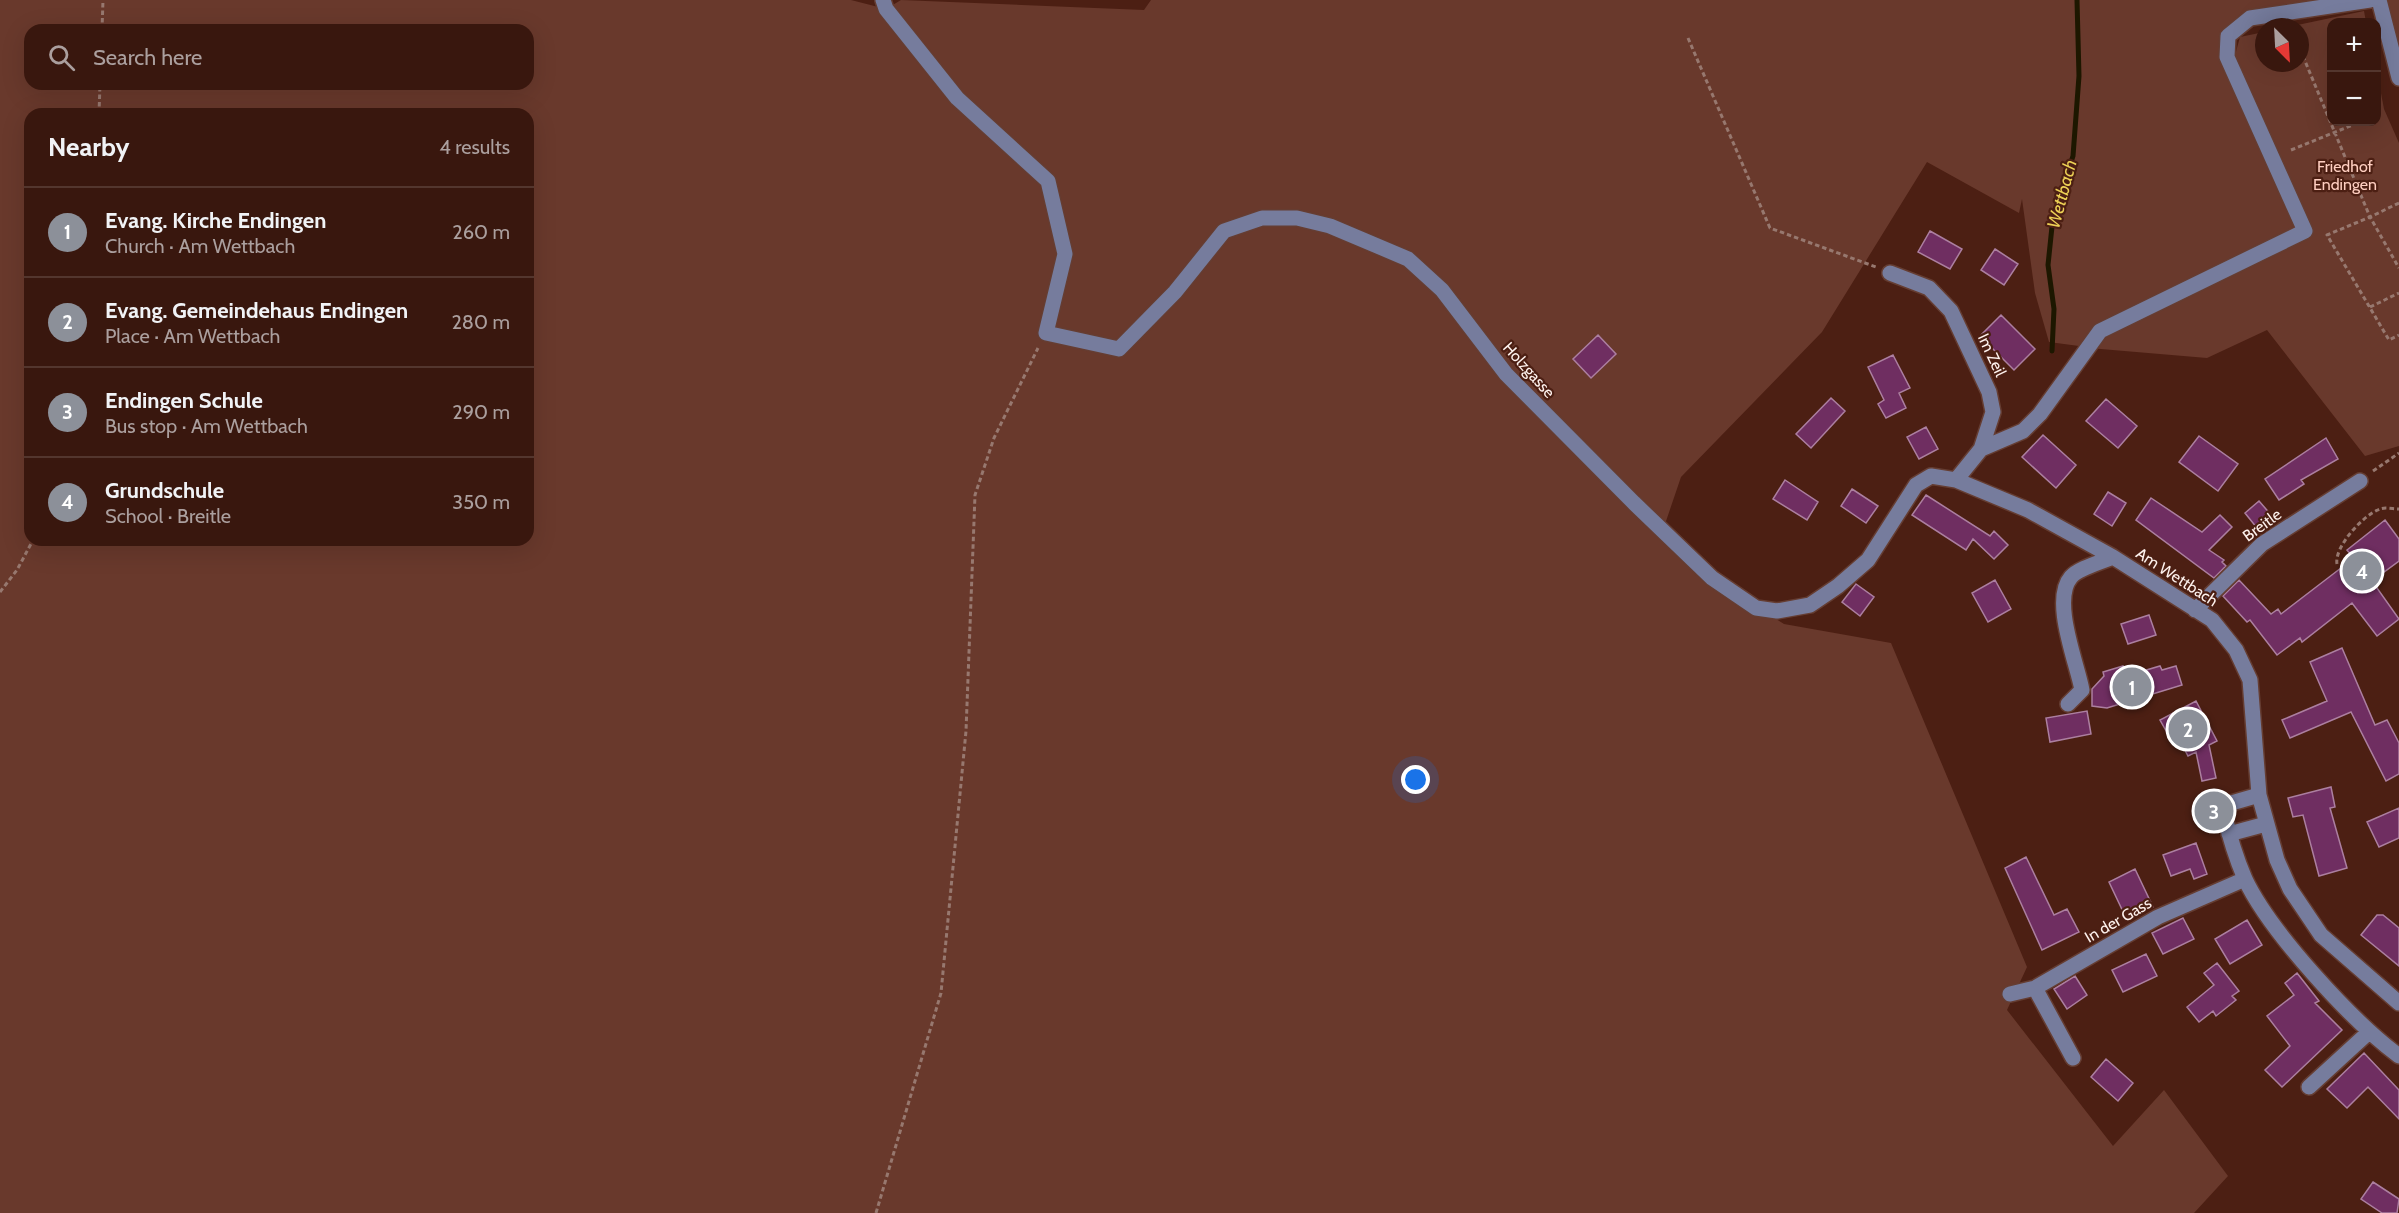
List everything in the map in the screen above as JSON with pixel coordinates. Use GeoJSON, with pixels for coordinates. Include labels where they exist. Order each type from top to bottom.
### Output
{"type":"FeatureCollection","features":[{"type":"Feature","properties":{"kind":"street"},"geometry":{"type":"LineString","coordinates":[[883,0],[886,9],[957,98],[1048,182],[1065,254],[1046,333]]}},
{"type":"Feature","properties":{"kind":"street"},"geometry":{"type":"LineString","coordinates":[[1981,449],[2023,430],[2035,419],[2100,331],[2305,231],[2227,57],[2228,36],[2250,18],[2370,0]]}},
{"type":"Feature","properties":{"kind":"street"},"geometry":{"type":"LineString","coordinates":[[2379,0],[2399,78]]}},
{"type":"Feature","properties":{"kind":"street","name":"Holzgasse"},"geometry":{"type":"LineString","coordinates":[[1046,333],[1119,349],[1175,292],[1224,231],[1262,218],[1296,219],[1330,225],[1408,259],[1442,290],[1506,374],[1634,503],[1712,578],[1756,608],[1777,611],[1810,605],[1838,586],[1868,560],[1916,485],[1931,476],[1956,480]]}},
{"type":"Feature","properties":{"kind":"street","name":"Im Zeil"},"geometry":{"type":"LineString","coordinates":[[1890,273],[1929,288],[1951,311],[1989,392],[1993,412],[1981,449],[1956,480]]}},
{"type":"Feature","properties":{"kind":"street","name":"Am Wettbach"},"geometry":{"type":"LineString","coordinates":[[1956,480],[2028,510],[2113,556],[2212,620],[2236,650],[2250,680],[2259,795],[2266,824],[2282,870],[2305,915],[2321,935],[2399,1003]]}},
{"type":"Feature","properties":{"kind":"street","name":"Breitle"},"geometry":{"type":"LineString","coordinates":[[2195,610],[2262,544],[2360,481]]}},
{"type":"Feature","properties":{"kind":"street"},"geometry":{"type":"LineString","coordinates":[[2068,704],[2082,690],[2063,613],[2064,592],[2071,576],[2113,556]]}},
{"type":"Feature","properties":{"kind":"street"},"geometry":{"type":"LineString","coordinates":[[2259,795],[2228,804],[2224,813],[2229,834],[2246,879],[2263,908],[2304,961],[2369,1032],[2399,1056]]}},
{"type":"Feature","properties":{"kind":"street"},"geometry":{"type":"LineString","coordinates":[[2229,834],[2266,824]]}},
{"type":"Feature","properties":{"kind":"street","name":"In der Gass"},"geometry":{"type":"LineString","coordinates":[[2010,994],[2035,988],[2158,917],[2246,879]]}},
{"type":"Feature","properties":{"kind":"street"},"geometry":{"type":"LineString","coordinates":[[2035,988],[2073,1058]]}},
{"type":"Feature","properties":{"kind":"street"},"geometry":{"type":"LineString","coordinates":[[2309,1087],[2369,1032]]}},
{"type":"Feature","properties":{"kind":"path"},"geometry":{"type":"LineString","coordinates":[[102,24],[103,0]]}},
{"type":"Feature","properties":{"kind":"path"},"geometry":{"type":"LineString","coordinates":[[1688,38],[1770,228],[1890,273]]}},
{"type":"Feature","properties":{"kind":"path"},"geometry":{"type":"LineString","coordinates":[[2309,70],[2370,217],[2399,268]]}},
{"type":"Feature","properties":{"kind":"path"},"geometry":{"type":"LineString","coordinates":[[99,108],[100,90]]}},
{"type":"Feature","properties":{"kind":"path"},"geometry":{"type":"LineString","coordinates":[[2291,150],[2350,126]]}},
{"type":"Feature","properties":{"kind":"path"},"geometry":{"type":"LineString","coordinates":[[2399,203],[2327,235],[2390,340],[2399,335]]}},
{"type":"Feature","properties":{"kind":"path"},"geometry":{"type":"LineString","coordinates":[[2370,307],[2399,293]]}},
{"type":"Feature","properties":{"kind":"path"},"geometry":{"type":"LineString","coordinates":[[876,1213],[941,993],[966,730],[975,495],[994,438],[1046,333]]}},
{"type":"Feature","properties":{"kind":"path"},"geometry":{"type":"LineString","coordinates":[[2360,481],[2399,453]]}},
{"type":"Feature","properties":{"kind":"path"},"geometry":{"type":"LineString","coordinates":[[2337,564],[2337,549],[2365,519],[2380,508],[2399,509]]}},
{"type":"Feature","properties":{"kind":"path"},"geometry":{"type":"LineString","coordinates":[[0,592],[17,570],[30,546]]}},
{"type":"Feature","properties":{"kind":"green space","name":"Friedhof Endingen"},"geometry":{"type":"Polygon","coordinates":[[[0,0],[851,0],[886,9],[901,0],[1144,10],[1151,0],[2370,0],[2250,18],[2228,36],[2227,57],[2305,231],[2311,236],[2234,59],[2240,37],[2255,34],[2255,72],[2309,72],[2309,23],[2327,19],[2327,126],[2381,126],[2381,93],[2384,109],[2399,143],[2399,446],[2365,456],[2267,330],[2207,358],[2089,348],[2099,332],[2079,346],[2049,342],[2035,293],[2022,199],[2019,213],[1927,162],[1822,332],[1681,477],[1663,530],[1712,578],[1784,624],[1891,643],[2027,967],[2007,1010],[2113,1146],[2164,1090],[2228,1176],[2194,1213],[0,1213],[0,0]]]}},
{"type":"Feature","properties":{"kind":"green space"},"geometry":{"type":"Polygon","coordinates":[[[2379,0],[2399,0],[2399,72],[2379,0]]]}},
{"type":"Feature","properties":{"kind":"green space"},"geometry":{"type":"Polygon","coordinates":[[[2364,11],[2365,18],[2331,18],[2364,11]]]}},
{"type":"Feature","properties":{"kind":"building"},"geometry":{"type":"Polygon","coordinates":[[[1930,231],[1962,249],[1950,269],[1918,252],[1930,231]]]}},
{"type":"Feature","properties":{"kind":"building"},"geometry":{"type":"Polygon","coordinates":[[[1995,249],[2018,264],[2004,285],[1981,270],[1995,249]]]}},
{"type":"Feature","properties":{"kind":"building"},"geometry":{"type":"Polygon","coordinates":[[[2001,315],[2035,349],[2014,370],[1980,336],[2001,315]]]}},
{"type":"Feature","properties":{"kind":"building"},"geometry":{"type":"Polygon","coordinates":[[[1598,335],[1616,354],[1591,378],[1573,359],[1598,335]]]}},
{"type":"Feature","properties":{"kind":"building"},"geometry":{"type":"Polygon","coordinates":[[[1893,355],[1910,388],[1899,393],[1906,408],[1886,418],[1878,404],[1884,400],[1868,367],[1893,355]]]}},
{"type":"Feature","properties":{"kind":"building"},"geometry":{"type":"Polygon","coordinates":[[[1831,398],[1845,411],[1811,448],[1796,434],[1831,398]]]}},
{"type":"Feature","properties":{"kind":"building"},"geometry":{"type":"Polygon","coordinates":[[[2106,399],[2137,426],[2118,448],[2086,421],[2106,399]]]}},
{"type":"Feature","properties":{"kind":"building"},"geometry":{"type":"Polygon","coordinates":[[[1926,427],[1938,449],[1919,459],[1907,437],[1926,427]]]}},
{"type":"Feature","properties":{"kind":"building"},"geometry":{"type":"Polygon","coordinates":[[[2043,435],[2076,465],[2056,488],[2022,457],[2043,435]]]}},
{"type":"Feature","properties":{"kind":"building"},"geometry":{"type":"Polygon","coordinates":[[[2199,436],[2238,464],[2218,491],[2179,462],[2199,436]]]}},
{"type":"Feature","properties":{"kind":"building"},"geometry":{"type":"Polygon","coordinates":[[[2326,438],[2338,459],[2301,480],[2304,484],[2279,500],[2265,479],[2326,438]]]}},
{"type":"Feature","properties":{"kind":"building"},"geometry":{"type":"Polygon","coordinates":[[[1785,480],[1818,502],[1807,520],[1773,499],[1785,480]]]}},
{"type":"Feature","properties":{"kind":"building"},"geometry":{"type":"Polygon","coordinates":[[[1852,489],[1878,506],[1866,523],[1841,506],[1852,489]]]}},
{"type":"Feature","properties":{"kind":"building"},"geometry":{"type":"Polygon","coordinates":[[[2108,492],[2126,503],[2112,526],[2094,514],[2108,492]]]}},
{"type":"Feature","properties":{"kind":"building"},"geometry":{"type":"Polygon","coordinates":[[[1926,495],[1990,536],[1994,531],[2008,545],[1994,559],[1973,539],[1966,550],[1912,515],[1926,495]]]}},
{"type":"Feature","properties":{"kind":"building"},"geometry":{"type":"Polygon","coordinates":[[[2151,498],[2202,532],[2220,515],[2232,527],[2209,550],[2224,560],[2222,562],[2226,566],[2214,578],[2136,520],[2151,498]]]}},
{"type":"Feature","properties":{"kind":"building"},"geometry":{"type":"Polygon","coordinates":[[[2259,501],[2272,516],[2257,528],[2245,513],[2259,501]]]}},
{"type":"Feature","properties":{"kind":"building"},"geometry":{"type":"Polygon","coordinates":[[[2385,520],[2399,539],[2399,561],[2372,581],[2399,619],[2377,636],[2352,603],[2302,642],[2300,638],[2277,655],[2250,620],[2247,622],[2223,596],[2239,580],[2271,614],[2278,609],[2281,614],[2354,558],[2347,550],[2385,520]]]}},
{"type":"Feature","properties":{"kind":"building"},"geometry":{"type":"Polygon","coordinates":[[[1995,580],[2011,609],[1988,622],[1972,593],[1995,580]]]}},
{"type":"Feature","properties":{"kind":"building"},"geometry":{"type":"Polygon","coordinates":[[[1856,584],[1874,597],[1860,616],[1842,602],[1856,584]]]}},
{"type":"Feature","properties":{"kind":"building"},"geometry":{"type":"Polygon","coordinates":[[[2149,615],[2156,635],[2128,644],[2121,624],[2149,615]]]}},
{"type":"Feature","properties":{"kind":"building"},"geometry":{"type":"Polygon","coordinates":[[[2342,648],[2375,725],[2387,720],[2399,743],[2399,774],[2386,781],[2351,712],[2290,738],[2282,720],[2327,701],[2310,662],[2342,648]]]}},
{"type":"Feature","properties":{"kind":"building"},"geometry":{"type":"Polygon","coordinates":[[[2123,666],[2126,676],[2160,666],[2162,670],[2176,666],[2182,685],[2107,708],[2092,706],[2092,689],[2104,676],[2103,672],[2123,666]]]}},
{"type":"Feature","properties":{"kind":"building"},"geometry":{"type":"Polygon","coordinates":[[[2196,701],[2217,741],[2209,745],[2216,778],[2202,781],[2196,752],[2188,756],[2179,739],[2173,743],[2160,720],[2196,701]]]}},
{"type":"Feature","properties":{"kind":"building"},"geometry":{"type":"Polygon","coordinates":[[[2087,711],[2091,734],[2050,742],[2046,718],[2087,711]]]}},
{"type":"Feature","properties":{"kind":"building"},"geometry":{"type":"Polygon","coordinates":[[[2331,787],[2335,807],[2330,808],[2347,868],[2319,876],[2303,815],[2293,817],[2288,798],[2331,787]]]}},
{"type":"Feature","properties":{"kind":"building"},"geometry":{"type":"Polygon","coordinates":[[[2399,808],[2399,838],[2379,847],[2367,822],[2399,808]]]}},
{"type":"Feature","properties":{"kind":"building"},"geometry":{"type":"Polygon","coordinates":[[[2196,843],[2207,874],[2194,879],[2190,869],[2171,876],[2163,855],[2196,843]]]}},
{"type":"Feature","properties":{"kind":"building"},"geometry":{"type":"Polygon","coordinates":[[[2026,857],[2054,915],[2067,909],[2079,932],[2042,950],[2005,868],[2026,857]]]}},
{"type":"Feature","properties":{"kind":"building"},"geometry":{"type":"Polygon","coordinates":[[[2135,869],[2153,907],[2127,920],[2109,882],[2135,869]]]}},
{"type":"Feature","properties":{"kind":"building"},"geometry":{"type":"Polygon","coordinates":[[[2377,915],[2383,915],[2399,928],[2399,966],[2361,935],[2377,915]]]}},
{"type":"Feature","properties":{"kind":"building"},"geometry":{"type":"Polygon","coordinates":[[[2183,918],[2194,939],[2163,954],[2152,933],[2183,918]]]}},
{"type":"Feature","properties":{"kind":"building"},"geometry":{"type":"Polygon","coordinates":[[[2247,920],[2262,945],[2230,964],[2215,939],[2247,920]]]}},
{"type":"Feature","properties":{"kind":"building"},"geometry":{"type":"Polygon","coordinates":[[[2146,954],[2157,976],[2123,992],[2112,970],[2146,954]]]}},
{"type":"Feature","properties":{"kind":"building"},"geometry":{"type":"Polygon","coordinates":[[[2217,963],[2239,991],[2232,996],[2236,1000],[2216,1016],[2213,1011],[2199,1022],[2187,1007],[2214,985],[2204,973],[2217,963]]]}},
{"type":"Feature","properties":{"kind":"building"},"geometry":{"type":"Polygon","coordinates":[[[2297,973],[2319,1001],[2315,1003],[2342,1030],[2282,1087],[2265,1070],[2290,1046],[2267,1016],[2294,995],[2285,983],[2297,973]]]}},
{"type":"Feature","properties":{"kind":"building"},"geometry":{"type":"Polygon","coordinates":[[[2075,976],[2087,995],[2067,1009],[2054,989],[2075,976]]]}},
{"type":"Feature","properties":{"kind":"building"},"geometry":{"type":"Polygon","coordinates":[[[2364,1053],[2399,1090],[2399,1119],[2368,1087],[2347,1108],[2327,1089],[2364,1053]]]}},
{"type":"Feature","properties":{"kind":"building"},"geometry":{"type":"Polygon","coordinates":[[[2106,1059],[2133,1083],[2118,1101],[2091,1077],[2106,1059]]]}},
{"type":"Feature","properties":{"kind":"building"},"geometry":{"type":"Polygon","coordinates":[[[2373,1182],[2399,1199],[2397,1213],[2382,1213],[2361,1199],[2373,1182]]]}},
{"type":"Feature","properties":{"kind":"waterway","name":"Wettbach"},"geometry":{"type":"LineString","coordinates":[[2052,351],[2054,309],[2048,265],[2053,217],[2073,156],[2079,76],[2077,0]]}},
{"type":"Feature","properties":{"kind":"place","name":"Grundschule"},"geometry":{"type":"Point","coordinates":[2362,571]}},
{"type":"Feature","properties":{"kind":"place","name":"Evang. Kirche Endingen"},"geometry":{"type":"Point","coordinates":[2132,687]}},
{"type":"Feature","properties":{"kind":"place","name":"Evang. Gemeindehaus Endingen"},"geometry":{"type":"Point","coordinates":[2188,729]}},
{"type":"Feature","properties":{"kind":"place","name":"Endingen Schule"},"geometry":{"type":"Point","coordinates":[2214,811]}}]}
